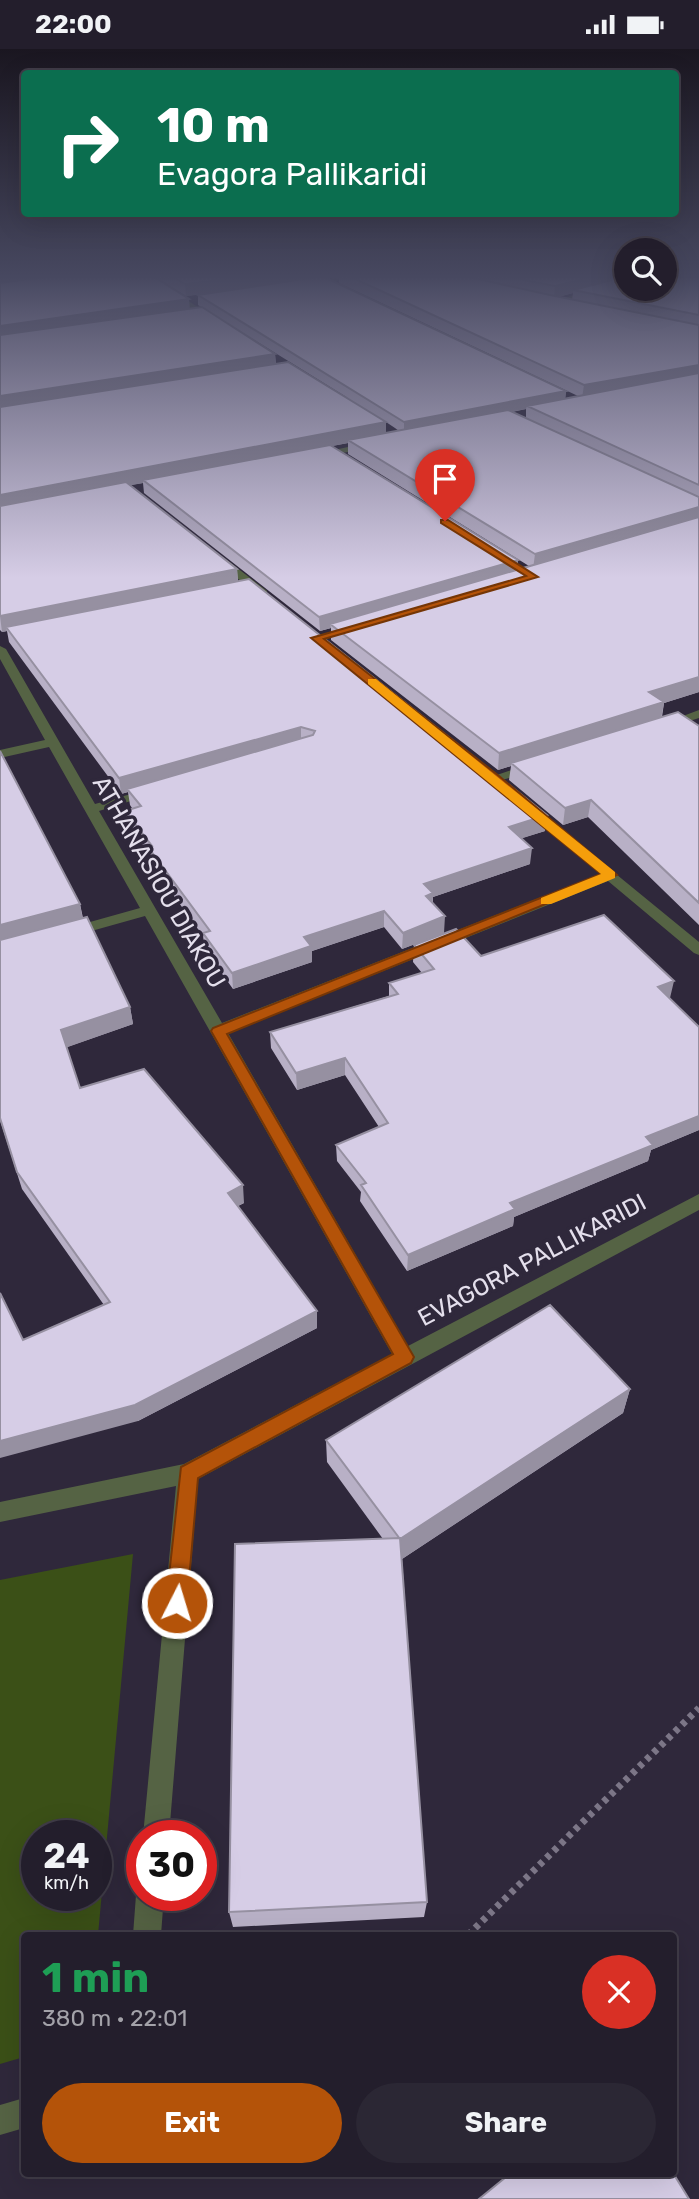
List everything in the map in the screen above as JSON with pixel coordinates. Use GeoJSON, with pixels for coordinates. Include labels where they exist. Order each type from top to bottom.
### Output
{"type":"FeatureCollection","features":[{"type":"Feature","properties":{"kind":"street"},"geometry":{"type":"LineString","coordinates":[[306,457],[379,443]]}},
{"type":"Feature","properties":{"kind":"street"},"geometry":{"type":"LineString","coordinates":[[334,452],[345,459]]}},
{"type":"Feature","properties":{"kind":"street"},"geometry":{"type":"LineString","coordinates":[[212,554],[275,604]]}},
{"type":"Feature","properties":{"kind":"street"},"geometry":{"type":"LineString","coordinates":[[240,590],[255,586]]}},
{"type":"Feature","properties":{"kind":"street"},"geometry":{"type":"LineString","coordinates":[[316,638],[359,626]]}},
{"type":"Feature","properties":{"kind":"street"},"geometry":{"type":"LineString","coordinates":[[306,629],[327,646]]}},
{"type":"Feature","properties":{"kind":"street","name":"ATHANASIOU DIAKOU"},"geometry":{"type":"LineString","coordinates":[[0,649],[404,1357]]}},
{"type":"Feature","properties":{"kind":"street"},"geometry":{"type":"LineString","coordinates":[[648,730],[699,715]]}},
{"type":"Feature","properties":{"kind":"street"},"geometry":{"type":"LineString","coordinates":[[0,754],[53,742]]}},
{"type":"Feature","properties":{"kind":"street"},"geometry":{"type":"LineString","coordinates":[[547,762],[500,783],[699,950]]}},
{"type":"Feature","properties":{"kind":"street"},"geometry":{"type":"LineString","coordinates":[[92,809],[159,790]]}},
{"type":"Feature","properties":{"kind":"street"},"geometry":{"type":"LineString","coordinates":[[218,1031],[610,875]]}},
{"type":"Feature","properties":{"kind":"street"},"geometry":{"type":"LineString","coordinates":[[54,937],[148,910]]}},
{"type":"Feature","properties":{"kind":"street","name":"EVAGORA PALLIKARIDI"},"geometry":{"type":"LineString","coordinates":[[0,1512],[188,1473],[699,1201]]}},
{"type":"Feature","properties":{"kind":"street"},"geometry":{"type":"LineString","coordinates":[[157,1820],[188,1473]]}},
{"type":"Feature","properties":{"kind":"street"},"geometry":{"type":"LineString","coordinates":[[147,1932],[149,1911]]}},
{"type":"Feature","properties":{"kind":"street"},"geometry":{"type":"LineString","coordinates":[[0,2120],[21,2114]]}},
{"type":"Feature","properties":{"kind":"path"},"geometry":{"type":"LineString","coordinates":[[471,1932],[699,1708]]}},
{"type":"Feature","properties":{"kind":"green space"},"geometry":{"type":"Polygon","coordinates":[[[133,1554],[109,1820],[21,1820],[21,1911],[100,1911],[98,1932],[21,1932],[21,2058],[0,2064],[0,1580],[133,1554]]]}},
{"type":"Feature","properties":{"kind":"building"},"geometry":{"type":"Polygon","coordinates":[[[0,377],[122,377],[0,396],[0,377]]]}},
{"type":"Feature","properties":{"kind":"building"},"geometry":{"type":"Polygon","coordinates":[[[190,377],[313,377],[386,422],[0,495],[0,407],[190,377]]]}},
{"type":"Feature","properties":{"kind":"building"},"geometry":{"type":"Polygon","coordinates":[[[332,377],[537,377],[566,391],[404,422],[332,377]]]}},
{"type":"Feature","properties":{"kind":"building"},"geometry":{"type":"Polygon","coordinates":[[[567,377],[628,377],[584,385],[567,377]]]}},
{"type":"Feature","properties":{"kind":"building"},"geometry":{"type":"Polygon","coordinates":[[[676,377],[699,377],[699,485],[527,406],[676,377]]]}},
{"type":"Feature","properties":{"kind":"building"},"geometry":{"type":"Polygon","coordinates":[[[508,410],[699,497],[699,507],[535,554],[348,440],[508,410]]]}},
{"type":"Feature","properties":{"kind":"building"},"geometry":{"type":"Polygon","coordinates":[[[330,445],[518,560],[319,617],[143,480],[330,445]]]}},
{"type":"Feature","properties":{"kind":"building"},"geometry":{"type":"Polygon","coordinates":[[[126,482],[237,569],[0,616],[0,506],[126,482]]]}},
{"type":"Feature","properties":{"kind":"building"},"geometry":{"type":"Polygon","coordinates":[[[699,517],[699,677],[649,692],[664,702],[499,753],[330,624],[699,517]]]}},
{"type":"Feature","properties":{"kind":"building"},"geometry":{"type":"Polygon","coordinates":[[[249,579],[547,815],[509,827],[532,848],[424,884],[433,893],[426,896],[445,916],[403,933],[384,911],[304,937],[311,946],[232,973],[203,933],[210,931],[125,811],[141,806],[127,789],[313,735],[315,731],[301,727],[119,778],[6,627],[249,579]]]}},
{"type":"Feature","properties":{"kind":"building"},"geometry":{"type":"Polygon","coordinates":[[[678,712],[699,726],[699,903],[591,800],[565,808],[511,763],[678,712]]]}},
{"type":"Feature","properties":{"kind":"building"},"geometry":{"type":"Polygon","coordinates":[[[0,751],[80,904],[0,925],[0,751]]]}},
{"type":"Feature","properties":{"kind":"building"},"geometry":{"type":"Polygon","coordinates":[[[604,915],[674,981],[658,987],[699,1027],[699,1116],[646,1137],[653,1145],[510,1203],[515,1209],[408,1255],[361,1185],[366,1183],[336,1145],[388,1123],[345,1058],[296,1073],[270,1032],[398,994],[389,983],[434,969],[414,945],[456,929],[481,956],[604,915]]]}},
{"type":"Feature","properties":{"kind":"building"},"geometry":{"type":"Polygon","coordinates":[[[87,917],[130,1007],[61,1030],[80,1088],[144,1069],[243,1185],[228,1193],[317,1311],[135,1405],[0,1441],[0,1293],[23,1340],[110,1302],[17,1172],[0,1118],[0,940],[87,917]]]}},
{"type":"Feature","properties":{"kind":"building"},"geometry":{"type":"Polygon","coordinates":[[[550,1305],[630,1389],[400,1539],[326,1440],[550,1305]]]}},
{"type":"Feature","properties":{"kind":"building"},"geometry":{"type":"Polygon","coordinates":[[[400,1538],[427,1902],[229,1912],[235,1544],[400,1538]]]}},
{"type":"Feature","properties":{"kind":"building"},"geometry":{"type":"Polygon","coordinates":[[[506,2177],[675,2177],[689,2199],[479,2199],[506,2177]]]}},
{"type":"Feature","properties":{"kind":"slow traffic"},"geometry":{"type":"LineString","coordinates":[[372,682],[495,778],[610,875],[546,901]]}},
{"type":"Feature","properties":{"kind":"route"},"geometry":{"type":"LineString","coordinates":[[177,1603],[188,1473],[404,1357],[218,1031],[610,875],[495,778],[316,638],[534,577],[445,521]]}}]}
